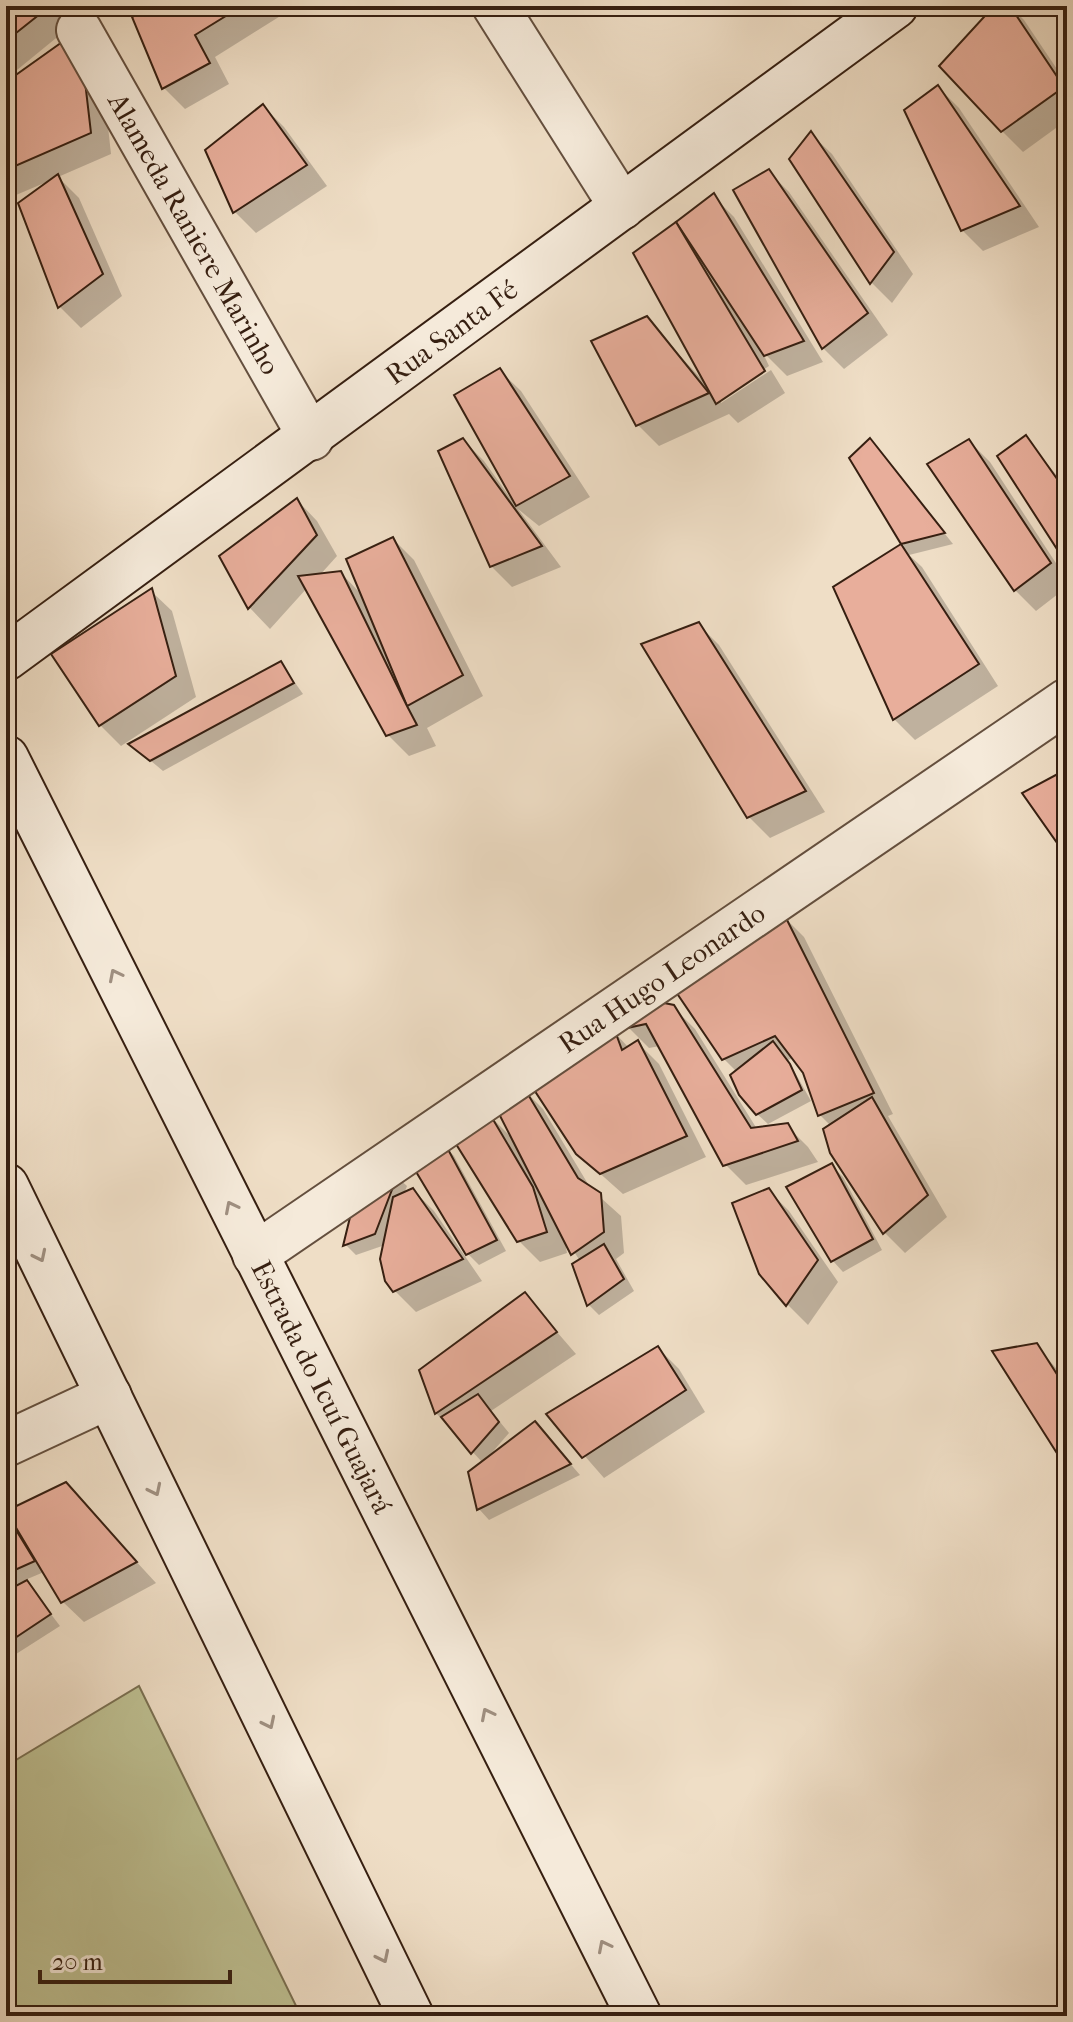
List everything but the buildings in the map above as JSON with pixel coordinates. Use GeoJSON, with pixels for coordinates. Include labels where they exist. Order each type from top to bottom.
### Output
{"type":"FeatureCollection","features":[{"type":"Feature","properties":{"kind":"street"},"geometry":{"type":"LineString","coordinates":[[495,6],[622,207]]}},
{"type":"Feature","properties":{"kind":"street","name":"Rua Santa Fé"},"geometry":{"type":"LineString","coordinates":[[6,658],[311,438],[895,6]]}},
{"type":"Feature","properties":{"kind":"street","name":"Alameda Raniere Marinho"},"geometry":{"type":"LineString","coordinates":[[79,30],[311,438]]}},
{"type":"Feature","properties":{"kind":"street","name":"Rua Hugo Leonardo"},"geometry":{"type":"LineString","coordinates":[[255,1255],[1067,701]]}},
{"type":"Feature","properties":{"kind":"street","name":"Estrada do Icuí Guajará"},"geometry":{"type":"LineString","coordinates":[[6,758],[639,2016]]}},
{"type":"Feature","properties":{"kind":"street"},"geometry":{"type":"LineString","coordinates":[[6,1186],[411,2016]]}},
{"type":"Feature","properties":{"kind":"street"},"geometry":{"type":"LineString","coordinates":[[6,1444],[109,1396]]}},
{"type":"Feature","properties":{"kind":"green space"},"geometry":{"type":"Polygon","coordinates":[[[139,1686],[301,2016],[6,2016],[6,1766],[139,1686]]]}}]}
